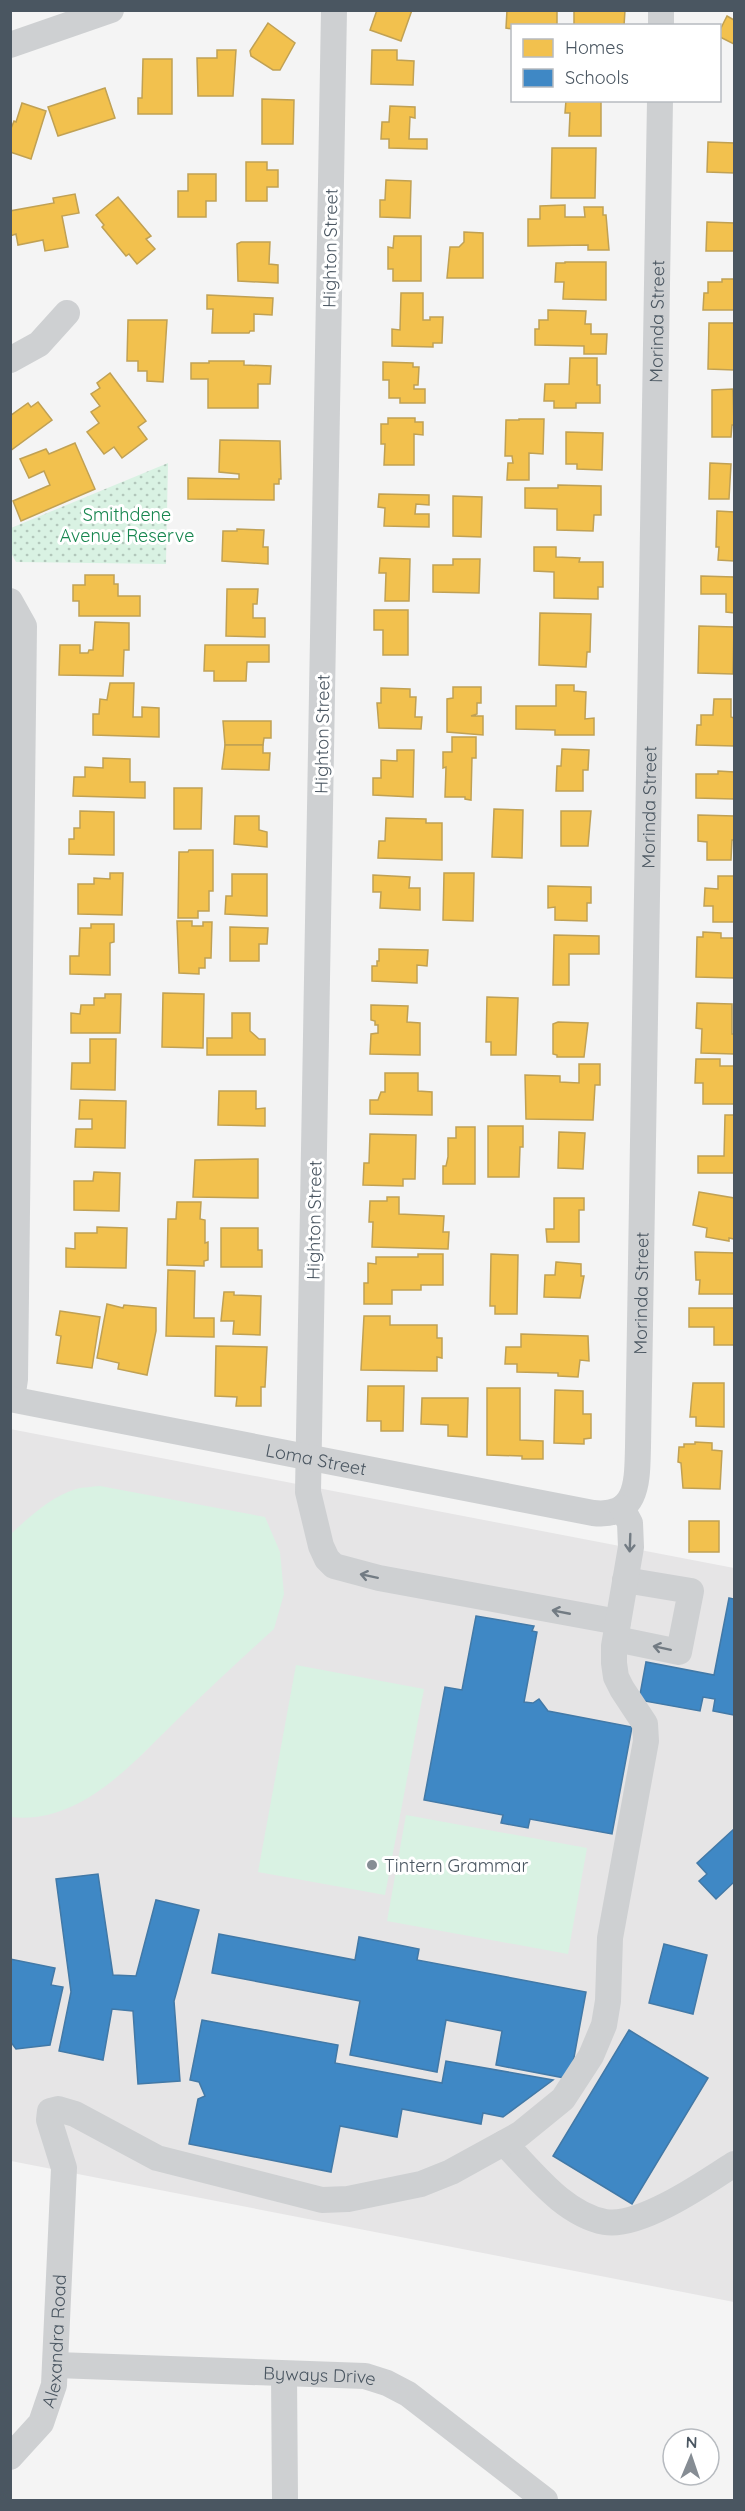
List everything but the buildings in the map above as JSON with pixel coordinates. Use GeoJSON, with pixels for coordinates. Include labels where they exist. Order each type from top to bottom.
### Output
{"type":"FeatureCollection","features":[{"type":"Feature","properties":{"kind":"street"},"geometry":{"type":"LineString","coordinates":[[10,45],[111,10]]}},
{"type":"Feature","properties":{"kind":"street","name":"Highton Street"},"geometry":{"type":"LineString","coordinates":[[334,10],[308,1492],[321,1546],[327,1559],[334,1566],[617,1630]]}},
{"type":"Feature","properties":{"kind":"street","name":"Morinda Street"},"geometry":{"type":"LineString","coordinates":[[622,1508],[632,1498],[636,1489],[638,1469],[660,102]]}},
{"type":"Feature","properties":{"kind":"street"},"geometry":{"type":"LineString","coordinates":[[10,360],[39,344],[67,313]]}},
{"type":"Feature","properties":{"kind":"street"},"geometry":{"type":"LineString","coordinates":[[10,601],[24,626],[17,728],[14,1051],[15,1379],[11,1399]]}},
{"type":"Feature","properties":{"kind":"street","name":"Loma Street"},"geometry":{"type":"LineString","coordinates":[[11,1399],[593,1514],[604,1515],[622,1508]]}},
{"type":"Feature","properties":{"kind":"street"},"geometry":{"type":"LineString","coordinates":[[622,1508],[630,1523],[631,1543],[617,1630],[616,1677],[645,1724],[646,1741],[613,1920],[608,2001],[604,2025],[591,2056],[563,2099],[520,2134],[504,2143],[548,2188],[574,2209],[608,2222],[626,2220],[649,2213],[694,2190],[735,2164]]}},
{"type":"Feature","properties":{"kind":"street"},"geometry":{"type":"LineString","coordinates":[[617,1630],[679,1652],[691,1591],[625,1580]]}},
{"type":"Feature","properties":{"kind":"street","name":"Alexandra Road"},"geometry":{"type":"LineString","coordinates":[[10,2457],[41,2423],[50,2402],[56,2365],[64,2168],[49,2120],[50,2111],[53,2109],[75,2114],[157,2158],[322,2200],[348,2199],[421,2184],[452,2172],[504,2143]]}},
{"type":"Feature","properties":{"kind":"street","name":"Byways Drive"},"geometry":{"type":"LineString","coordinates":[[56,2365],[365,2376],[387,2383],[424,2405],[545,2500]]}},
{"type":"Feature","properties":{"kind":"street"},"geometry":{"type":"LineString","coordinates":[[284,2374],[285,2500]]}},
{"type":"Feature","properties":{"kind":"shaded area","name":"Tintern Grammar"},"geometry":{"type":"Polygon","coordinates":[[[10,1429],[734,1568],[734,2302],[11,2161],[10,1429]]]}},
{"type":"Feature","properties":{"kind":"green space","name":"Smithdene Avenue Reserve"},"geometry":{"type":"Polygon","coordinates":[[[168,463],[166,564],[16,562],[11,553],[11,528],[168,463]]]}},
{"type":"Feature","properties":{"kind":"green space"},"geometry":{"type":"Polygon","coordinates":[[[100,1486],[265,1517],[280,1552],[284,1594],[274,1629],[127,1768],[85,1800],[62,1811],[37,1817],[11,1817],[11,1534],[33,1514],[67,1492],[100,1486]]]}},
{"type":"Feature","properties":{"kind":"green space"},"geometry":{"type":"Polygon","coordinates":[[[296,1665],[424,1689],[385,1895],[258,1872],[296,1665]]]}},
{"type":"Feature","properties":{"kind":"green space"},"geometry":{"type":"Polygon","coordinates":[[[406,1815],[587,1848],[568,1954],[387,1921],[406,1815]]]}},
{"type":"Feature","properties":{"kind":"place","name":"Tintern Grammar"},"geometry":{"type":"Point","coordinates":[372,1865]}}]}
